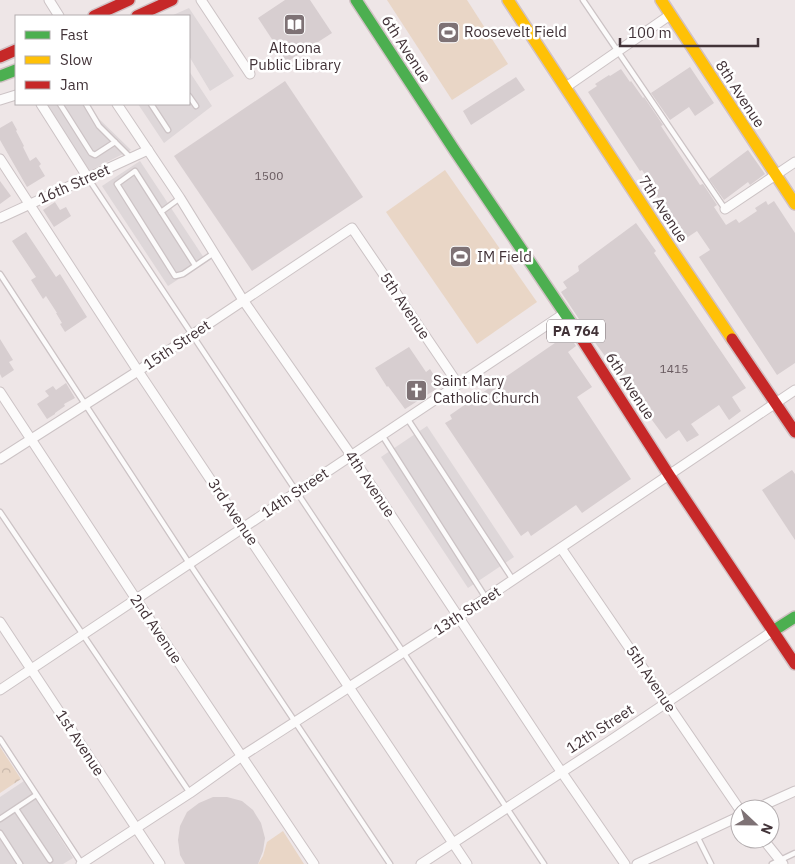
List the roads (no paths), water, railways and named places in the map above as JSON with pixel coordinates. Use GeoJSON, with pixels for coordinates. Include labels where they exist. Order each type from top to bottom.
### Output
{"type":"FeatureCollection","features":[{"type":"Feature","properties":{"kind":"main road"},"geometry":{"type":"LineString","coordinates":[[96,15],[128,0]]}},
{"type":"Feature","properties":{"kind":"main road"},"geometry":{"type":"LineString","coordinates":[[139,15],[172,0]]}},
{"type":"Feature","properties":{"kind":"main road","name":"6th Avenue"},"geometry":{"type":"LineString","coordinates":[[356,0],[795,664]]}},
{"type":"Feature","properties":{"kind":"main road","name":"7th Avenue"},"geometry":{"type":"LineString","coordinates":[[508,0],[668,244],[795,432]]}},
{"type":"Feature","properties":{"kind":"main road","name":"8th Avenue"},"geometry":{"type":"LineString","coordinates":[[661,0],[795,204]]}},
{"type":"Feature","properties":{"kind":"main road"},"geometry":{"type":"LineString","coordinates":[[0,57],[15,50]]}},
{"type":"Feature","properties":{"kind":"main road"},"geometry":{"type":"LineString","coordinates":[[0,76],[15,70]]}},
{"type":"Feature","properties":{"kind":"main road","name":"12th Street"},"geometry":{"type":"LineString","coordinates":[[773,631],[795,617]]}},
{"type":"Feature","properties":{"kind":"street"},"geometry":{"type":"LineString","coordinates":[[49,0],[58,15]]}},
{"type":"Feature","properties":{"kind":"street"},"geometry":{"type":"LineString","coordinates":[[202,0],[250,74]]}},
{"type":"Feature","properties":{"kind":"street"},"geometry":{"type":"LineString","coordinates":[[566,87],[670,15]]}},
{"type":"Feature","properties":{"kind":"street"},"geometry":{"type":"LineString","coordinates":[[0,100],[15,95]]}},
{"type":"Feature","properties":{"kind":"street"},"geometry":{"type":"LineString","coordinates":[[42,105],[88,178]]}},
{"type":"Feature","properties":{"kind":"street","name":"4th Avenue"},"geometry":{"type":"LineString","coordinates":[[118,105],[180,198],[243,300],[351,455],[624,864]]}},
{"type":"Feature","properties":{"kind":"street","name":"16th Street"},"geometry":{"type":"LineString","coordinates":[[0,218],[148,150]]}},
{"type":"Feature","properties":{"kind":"street","name":"3rd Avenue"},"geometry":{"type":"LineString","coordinates":[[0,159],[138,371],[467,864]]}},
{"type":"Feature","properties":{"kind":"street"},"geometry":{"type":"LineString","coordinates":[[725,209],[795,162]]}},
{"type":"Feature","properties":{"kind":"street","name":"15th Street"},"geometry":{"type":"LineString","coordinates":[[0,459],[138,371],[352,228]]}},
{"type":"Feature","properties":{"kind":"street","name":"5th Avenue"},"geometry":{"type":"LineString","coordinates":[[352,228],[458,384]]}},
{"type":"Feature","properties":{"kind":"street","name":"14th Street"},"geometry":{"type":"LineString","coordinates":[[0,690],[564,313]]}},
{"type":"Feature","properties":{"kind":"street","name":"13th Street"},"geometry":{"type":"LineString","coordinates":[[82,864],[190,793],[242,756],[458,617],[795,390]]}},
{"type":"Feature","properties":{"kind":"street","name":"2nd Avenue"},"geometry":{"type":"LineString","coordinates":[[0,392],[314,864]]}},
{"type":"Feature","properties":{"kind":"street","name":"5th Avenue"},"geometry":{"type":"LineString","coordinates":[[561,548],[733,799]]}},
{"type":"Feature","properties":{"kind":"street","name":"1st Avenue"},"geometry":{"type":"LineString","coordinates":[[0,622],[160,864]]}},
{"type":"Feature","properties":{"kind":"street","name":"12th Street"},"geometry":{"type":"LineString","coordinates":[[421,864],[773,631]]}},
{"type":"Feature","properties":{"kind":"street"},"geometry":{"type":"LineString","coordinates":[[777,799],[795,791]]}},
{"type":"Feature","properties":{"kind":"street"},"geometry":{"type":"LineString","coordinates":[[637,864],[730,821]]}},
{"type":"Feature","properties":{"kind":"street"},"geometry":{"type":"LineString","coordinates":[[769,849],[778,863]]}},
{"type":"Feature","properties":{"kind":"lane"},"geometry":{"type":"LineString","coordinates":[[583,0],[725,209]]}},
{"type":"Feature","properties":{"kind":"lane"},"geometry":{"type":"LineString","coordinates":[[190,97],[196,106]]}},
{"type":"Feature","properties":{"kind":"lane"},"geometry":{"type":"LineString","coordinates":[[61,105],[91,153],[95,155],[115,142]]}},
{"type":"Feature","properties":{"kind":"lane"},"geometry":{"type":"LineString","coordinates":[[87,105],[99,126],[131,158]]}},
{"type":"Feature","properties":{"kind":"lane"},"geometry":{"type":"LineString","coordinates":[[152,105],[168,130]]}},
{"type":"Feature","properties":{"kind":"lane"},"geometry":{"type":"LineString","coordinates":[[195,265],[135,171],[116,184],[175,276],[183,274],[214,253]]}},
{"type":"Feature","properties":{"kind":"lane"},"geometry":{"type":"LineString","coordinates":[[88,178],[544,864]]}},
{"type":"Feature","properties":{"kind":"lane"},"geometry":{"type":"LineString","coordinates":[[161,212],[180,198]]}},
{"type":"Feature","properties":{"kind":"lane"},"geometry":{"type":"LineString","coordinates":[[0,274],[390,864]]}},
{"type":"Feature","properties":{"kind":"lane"},"geometry":{"type":"LineString","coordinates":[[407,418],[513,580]]}},
{"type":"Feature","properties":{"kind":"lane"},"geometry":{"type":"LineString","coordinates":[[382,435],[486,598]]}},
{"type":"Feature","properties":{"kind":"lane"},"geometry":{"type":"LineString","coordinates":[[0,512],[190,793]]}},
{"type":"Feature","properties":{"kind":"lane"},"geometry":{"type":"LineString","coordinates":[[0,739],[82,864]]}},
{"type":"Feature","properties":{"kind":"lane"},"geometry":{"type":"LineString","coordinates":[[0,819],[36,795]]}},
{"type":"Feature","properties":{"kind":"lane"},"geometry":{"type":"LineString","coordinates":[[16,808],[50,860]]}},
{"type":"Feature","properties":{"kind":"lane"},"geometry":{"type":"LineString","coordinates":[[0,833],[20,864]]}},
{"type":"Feature","properties":{"kind":"lane"},"geometry":{"type":"LineString","coordinates":[[697,836],[711,864]]}},
{"type":"Feature","properties":{"kind":"lane"},"geometry":{"type":"LineString","coordinates":[[778,863],[795,853]]}},
{"type":"Feature","properties":{"kind":"place","name":"Altoona Public Library"},"geometry":{"type":"Point","coordinates":[295,25]}},
{"type":"Feature","properties":{"kind":"place","name":"Roosevelt Field"},"geometry":{"type":"Point","coordinates":[448,32]}},
{"type":"Feature","properties":{"kind":"place","name":"IM Field"},"geometry":{"type":"Point","coordinates":[461,257]}},
{"type":"Feature","properties":{"kind":"place","name":"Saint Mary Catholic Church"},"geometry":{"type":"Point","coordinates":[417,390]}}]}
